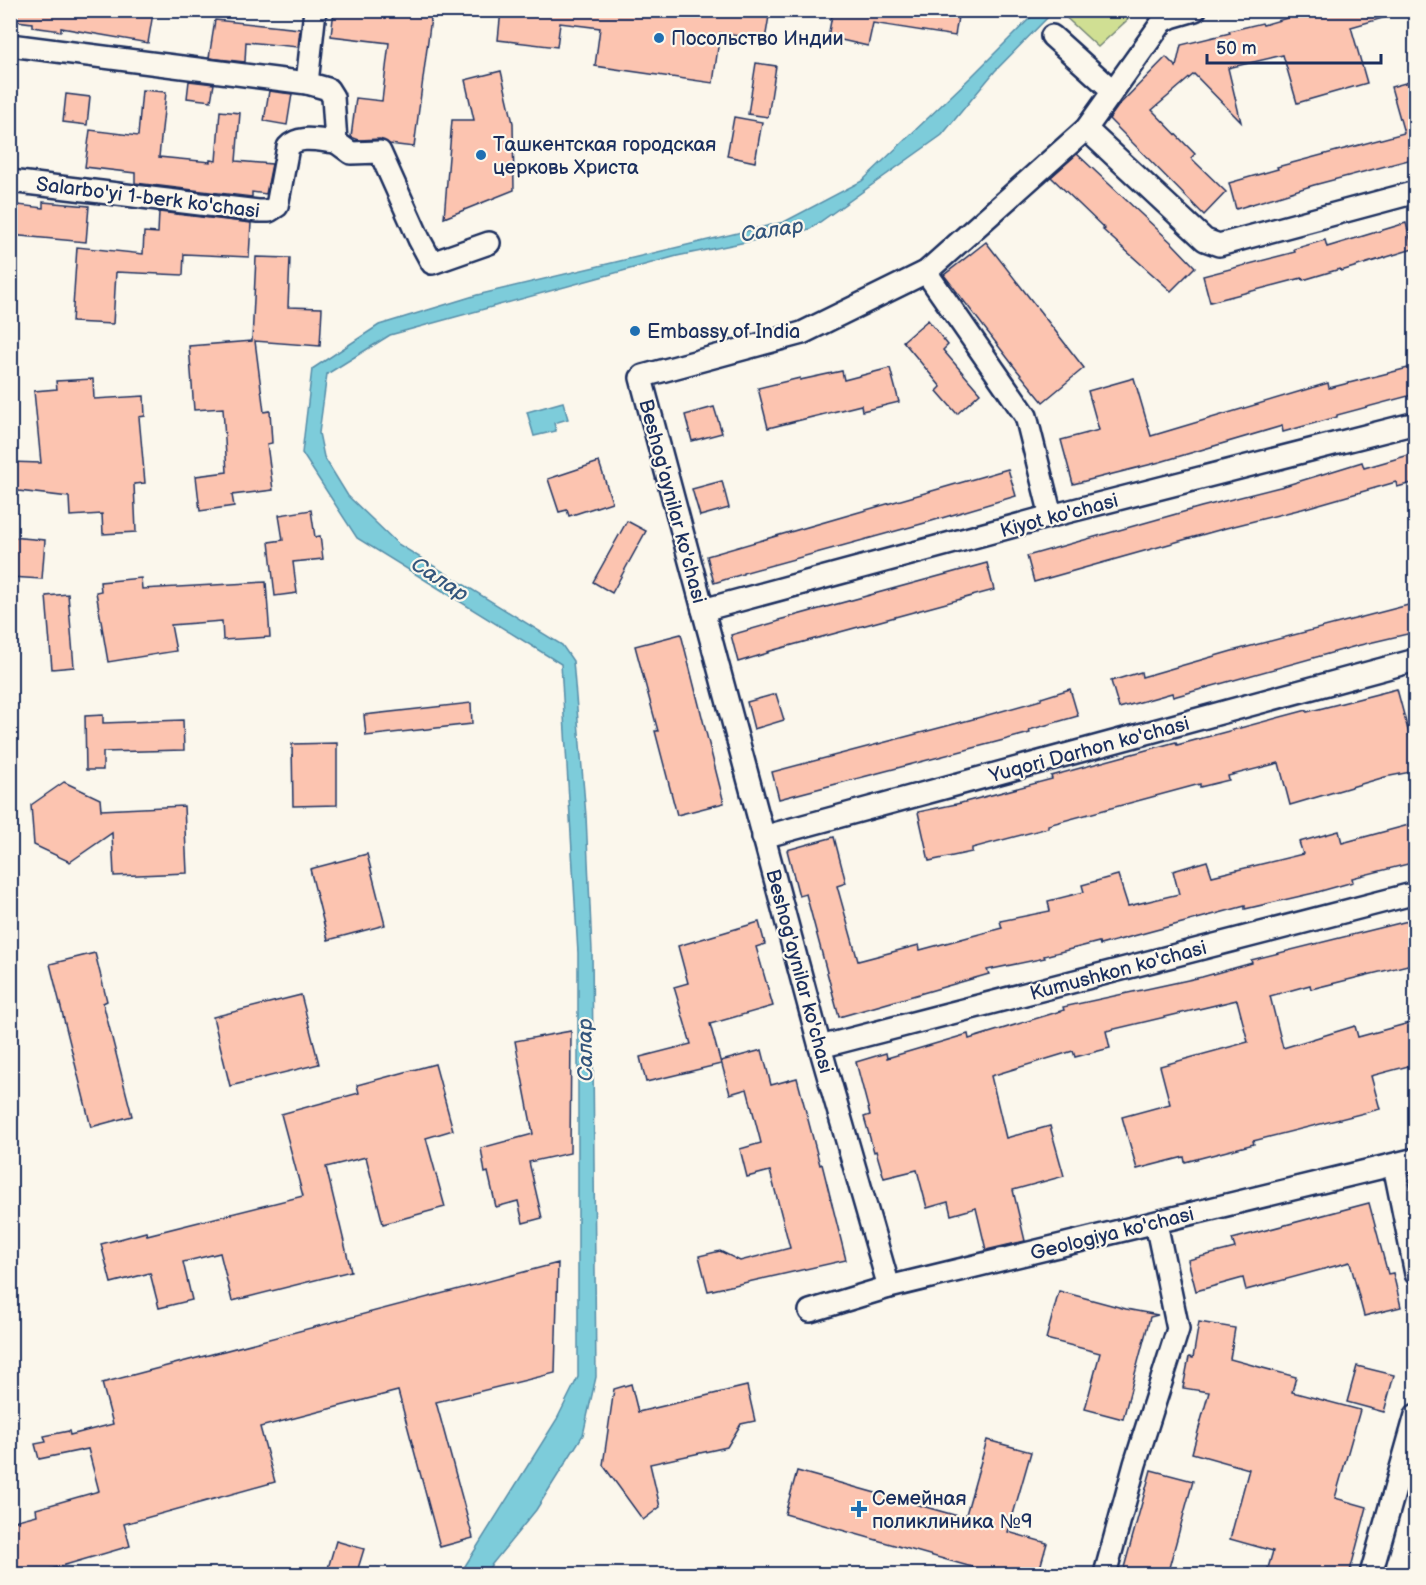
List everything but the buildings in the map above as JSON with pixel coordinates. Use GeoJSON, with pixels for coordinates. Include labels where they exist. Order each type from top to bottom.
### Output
{"type":"FeatureCollection","features":[{"type":"Feature","properties":{"kind":"street"},"geometry":{"type":"LineString","coordinates":[[307,83],[315,10]]}},
{"type":"Feature","properties":{"kind":"street","name":"Beshog'aynilar ko'chasi"},"geometry":{"type":"LineString","coordinates":[[889,1287],[820,1047],[641,378],[802,333],[926,272],[1086,129],[1162,21],[1194,10]]}},
{"type":"Feature","properties":{"kind":"street"},"geometry":{"type":"LineString","coordinates":[[1052,36],[1112,90]]}},
{"type":"Feature","properties":{"kind":"street"},"geometry":{"type":"LineString","coordinates":[[10,45],[307,83],[328,89],[333,97],[336,142]]}},
{"type":"Feature","properties":{"kind":"street"},"geometry":{"type":"LineString","coordinates":[[1086,129],[1205,240],[1219,245],[1416,192]]}},
{"type":"Feature","properties":{"kind":"street","name":"Salarbo'yi 1-berk ko'chasi"},"geometry":{"type":"LineString","coordinates":[[10,181],[258,212],[269,211],[277,206],[288,147],[300,139],[336,142],[351,153],[380,152],[432,263],[489,243]]}},
{"type":"Feature","properties":{"kind":"street"},"geometry":{"type":"LineString","coordinates":[[926,272],[1026,416],[1051,516]]}},
{"type":"Feature","properties":{"kind":"street","name":"Kiyot ko'chasi"},"geometry":{"type":"LineString","coordinates":[[703,610],[1051,516],[1416,423]]}},
{"type":"Feature","properties":{"kind":"street","name":"Yuqori Darhon ko'chasi"},"geometry":{"type":"LineString","coordinates":[[763,837],[1416,660]]}},
{"type":"Feature","properties":{"kind":"street","name":"Kumushkon ko'chasi"},"geometry":{"type":"LineString","coordinates":[[820,1047],[1416,893]]}},
{"type":"Feature","properties":{"kind":"street","name":"Geologiya ko'chasi"},"geometry":{"type":"LineString","coordinates":[[810,1311],[889,1287],[1416,1159]]}},
{"type":"Feature","properties":{"kind":"street"},"geometry":{"type":"LineString","coordinates":[[1394,1165],[1416,1274]]}},
{"type":"Feature","properties":{"kind":"street"},"geometry":{"type":"LineString","coordinates":[[1105,1575],[1135,1464],[1178,1329],[1156,1223]]}},
{"type":"Feature","properties":{"kind":"street"},"geometry":{"type":"LineString","coordinates":[[1371,1575],[1416,1415]]}},
{"type":"Feature","properties":{"kind":"green space"},"geometry":{"type":"Polygon","coordinates":[[[1059,11],[1137,11],[1098,47],[1059,11]]]}},
{"type":"Feature","properties":{"kind":"water","name":"Салар"},"geometry":{"type":"Polygon","coordinates":[[[1037,11],[1054,11],[995,71],[942,135],[810,229],[677,256],[390,335],[327,374],[319,433],[324,457],[348,496],[398,544],[562,645],[573,661],[586,816],[592,951],[596,1377],[583,1435],[536,1510],[484,1574],[460,1574],[557,1419],[578,1377],[578,953],[561,664],[357,538],[302,453],[312,369],[379,325],[477,295],[784,222],[862,181],[1037,11]]]}},
{"type":"Feature","properties":{"kind":"water"},"geometry":{"type":"Polygon","coordinates":[[[563,402],[568,419],[554,423],[556,431],[534,436],[527,412],[563,402]]]}},
{"type":"Feature","properties":{"kind":"place","name":"Посольство Индии"},"geometry":{"type":"Point","coordinates":[659,38]}},
{"type":"Feature","properties":{"kind":"place","name":"Ташкентская городская церковь Христа"},"geometry":{"type":"Point","coordinates":[481,155]}},
{"type":"Feature","properties":{"kind":"place","name":"Embassy of India"},"geometry":{"type":"Point","coordinates":[635,331]}},
{"type":"Feature","properties":{"kind":"place","name":"Семейная поликлиника №9"},"geometry":{"type":"Point","coordinates":[859,1509]}}]}
